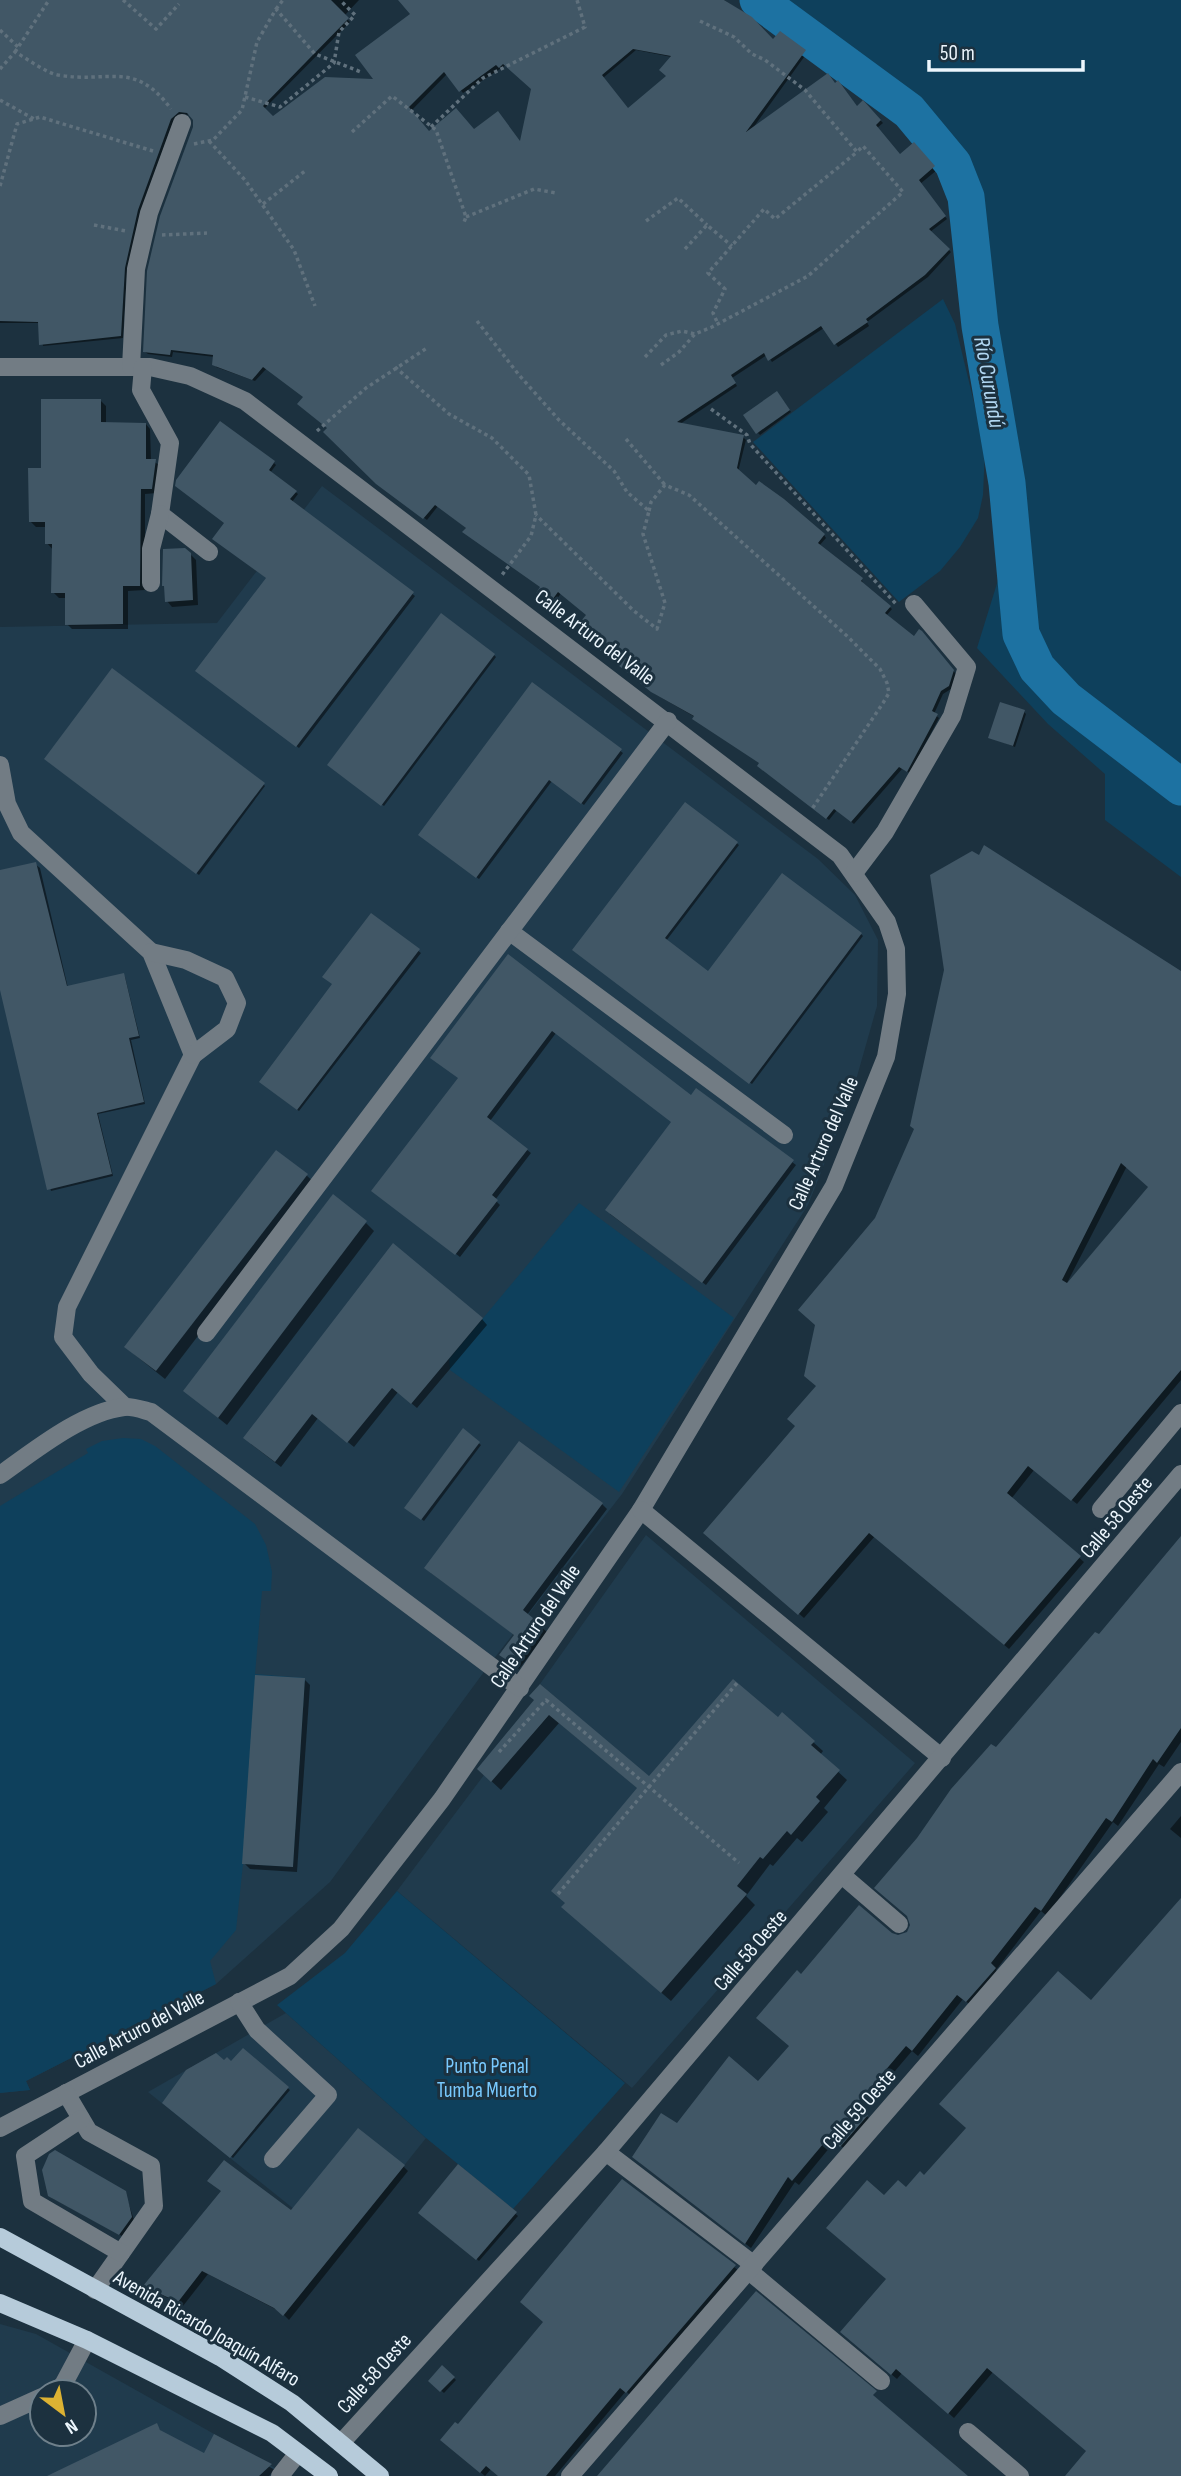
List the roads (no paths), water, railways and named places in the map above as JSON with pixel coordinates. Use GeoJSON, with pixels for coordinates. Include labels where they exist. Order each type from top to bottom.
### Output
{"type":"FeatureCollection","features":[{"type":"Feature","properties":{"kind":"main road","name":"Avenida Ricardo Joaquín Alfaro"},"geometry":{"type":"LineString","coordinates":[[0,2237],[220,2357],[292,2403],[380,2476]]}},
{"type":"Feature","properties":{"kind":"main road"},"geometry":{"type":"LineString","coordinates":[[4,2306],[87,2340],[272,2433],[329,2476]]}},
{"type":"Feature","properties":{"kind":"street"},"geometry":{"type":"LineString","coordinates":[[151,583],[151,549],[160,514],[170,443],[141,390],[137,367],[136,269],[144,235],[182,124]]}},
{"type":"Feature","properties":{"kind":"street","name":"Calle Arturo del Valle"},"geometry":{"type":"LineString","coordinates":[[0,367],[137,367],[190,376],[245,401],[668,721],[840,855],[887,922],[896,949],[897,994],[886,1057],[834,1186],[641,1510],[442,1799],[341,1929],[289,1976],[0,2128]]}},
{"type":"Feature","properties":{"kind":"street"},"geometry":{"type":"LineString","coordinates":[[160,514],[209,552]]}},
{"type":"Feature","properties":{"kind":"street"},"geometry":{"type":"LineString","coordinates":[[854,873],[886,832],[953,716],[967,667],[914,604]]}},
{"type":"Feature","properties":{"kind":"street"},"geometry":{"type":"LineString","coordinates":[[206,1333],[668,721]]}},
{"type":"Feature","properties":{"kind":"street"},"geometry":{"type":"LineString","coordinates":[[0,765],[6,804],[21,833],[151,952],[193,1055]]}},
{"type":"Feature","properties":{"kind":"street"},"geometry":{"type":"LineString","coordinates":[[509,931],[784,1135]]}},
{"type":"Feature","properties":{"kind":"street"},"geometry":{"type":"LineString","coordinates":[[125,1407],[90,1374],[64,1337],[67,1307],[193,1055],[227,1029],[237,1003],[225,978],[186,960],[151,952]]}},
{"type":"Feature","properties":{"kind":"street"},"geometry":{"type":"LineString","coordinates":[[0,1475],[50,1440],[88,1419],[125,1407],[151,1412],[520,1688]]}},
{"type":"Feature","properties":{"kind":"street"},"geometry":{"type":"LineString","coordinates":[[1101,1509],[1181,1413]]}},
{"type":"Feature","properties":{"kind":"street","name":"Calle 58 Oeste"},"geometry":{"type":"LineString","coordinates":[[341,2443],[606,2152],[1181,1475]]}},
{"type":"Feature","properties":{"kind":"street"},"geometry":{"type":"LineString","coordinates":[[641,1510],[942,1758]]}},
{"type":"Feature","properties":{"kind":"street","name":"Calle 59 Oeste"},"geometry":{"type":"LineString","coordinates":[[570,2476],[1181,1772]]}},
{"type":"Feature","properties":{"kind":"street"},"geometry":{"type":"LineString","coordinates":[[843,1876],[899,1924]]}},
{"type":"Feature","properties":{"kind":"street"},"geometry":{"type":"LineString","coordinates":[[239,2002],[257,2029],[328,2095],[273,2160]]}},
{"type":"Feature","properties":{"kind":"street"},"geometry":{"type":"LineString","coordinates":[[66,2093],[89,2132],[151,2166],[154,2206],[95,2290]]}},
{"type":"Feature","properties":{"kind":"street"},"geometry":{"type":"LineString","coordinates":[[81,2119],[25,2156],[32,2201],[121,2253]]}},
{"type":"Feature","properties":{"kind":"street"},"geometry":{"type":"LineString","coordinates":[[606,2152],[752,2268],[881,2381]]}},
{"type":"Feature","properties":{"kind":"street"},"geometry":{"type":"LineString","coordinates":[[67,2378],[87,2340]]}},
{"type":"Feature","properties":{"kind":"street"},"geometry":{"type":"LineString","coordinates":[[0,2416],[28,2403]]}},
{"type":"Feature","properties":{"kind":"street"},"geometry":{"type":"LineString","coordinates":[[968,2432],[1020,2476]]}},
{"type":"Feature","properties":{"kind":"street"},"geometry":{"type":"LineString","coordinates":[[280,2476],[299,2453]]}},
{"type":"Feature","properties":{"kind":"waterway","name":"Río Curundú"},"geometry":{"type":"LineString","coordinates":[[758,0],[909,111],[953,164],[966,197],[980,326],[1007,483],[1021,634],[1037,668],[1066,699],[1181,787]]}},
{"type":"Feature","properties":{"kind":"park label","name":"Punto Penal Tumba Muerto"},"geometry":{"type":"Point","coordinates":[487,2078]}}]}
